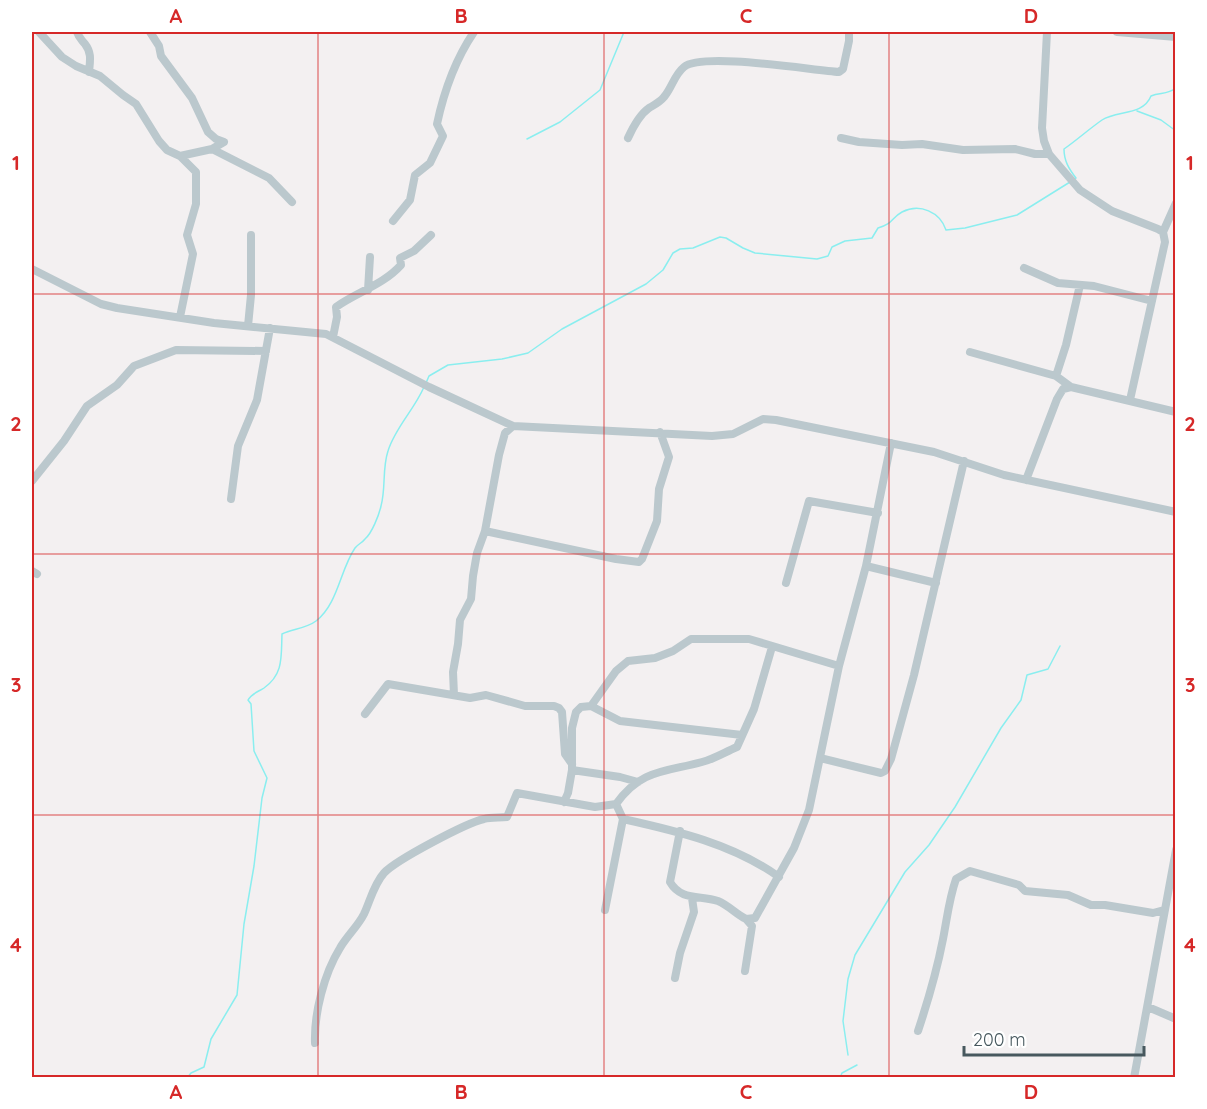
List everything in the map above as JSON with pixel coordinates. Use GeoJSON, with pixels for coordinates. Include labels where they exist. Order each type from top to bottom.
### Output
{"type":"FeatureCollection","features":[{"type":"Feature","properties":{"kind":"street"},"geometry":{"type":"LineString","coordinates":[[39,32],[62,57],[100,76],[136,104],[159,141],[167,150],[180,156],[196,172],[196,204],[187,235],[193,254],[180,317]]}},
{"type":"Feature","properties":{"kind":"street"},"geometry":{"type":"LineString","coordinates":[[77,32],[78,38],[86,45],[91,55],[89,72]]}},
{"type":"Feature","properties":{"kind":"street"},"geometry":{"type":"LineString","coordinates":[[150,32],[159,46],[161,56],[192,98],[207,132],[224,142],[212,148],[180,156]]}},
{"type":"Feature","properties":{"kind":"street"},"geometry":{"type":"LineString","coordinates":[[393,221],[410,200],[415,176],[430,162],[443,136],[437,124],[441,104],[450,76],[474,32]]}},
{"type":"Feature","properties":{"kind":"street"},"geometry":{"type":"LineString","coordinates":[[628,138],[640,117],[664,97],[676,75],[685,65],[703,61],[728,61],[839,72],[843,69],[847,57],[849,32]]}},
{"type":"Feature","properties":{"kind":"street"},"geometry":{"type":"LineString","coordinates":[[1047,32],[1042,128],[1049,154],[1080,190],[1112,210],[1163,232]]}},
{"type":"Feature","properties":{"kind":"street"},"geometry":{"type":"LineString","coordinates":[[1117,32],[1176,37]]}},
{"type":"Feature","properties":{"kind":"street"},"geometry":{"type":"LineString","coordinates":[[841,138],[859,142],[922,144],[963,150],[1015,149],[1035,154],[1049,154]]}},
{"type":"Feature","properties":{"kind":"street"},"geometry":{"type":"LineString","coordinates":[[212,148],[269,178],[292,202]]}},
{"type":"Feature","properties":{"kind":"street"},"geometry":{"type":"LineString","coordinates":[[1130,400],[1165,242],[1163,232],[1176,203]]}},
{"type":"Feature","properties":{"kind":"street"},"geometry":{"type":"LineString","coordinates":[[248,326],[251,295],[251,235]]}},
{"type":"Feature","properties":{"kind":"street"},"geometry":{"type":"LineString","coordinates":[[333,337],[337,317],[336,307],[394,273],[401,266],[400,258],[414,251],[431,235]]}},
{"type":"Feature","properties":{"kind":"street"},"geometry":{"type":"LineString","coordinates":[[368,290],[370,257]]}},
{"type":"Feature","properties":{"kind":"street"},"geometry":{"type":"LineString","coordinates":[[1024,268],[1058,283],[1094,286],[1152,301]]}},
{"type":"Feature","properties":{"kind":"street"},"geometry":{"type":"LineString","coordinates":[[32,269],[101,304],[166,317],[314,332],[333,337],[425,385],[513,426],[712,436],[733,434],[763,419],[786,421],[891,443],[964,461],[1026,480],[1176,512]]}},
{"type":"Feature","properties":{"kind":"street"},"geometry":{"type":"LineString","coordinates":[[1056,376],[1080,285]]}},
{"type":"Feature","properties":{"kind":"street"},"geometry":{"type":"LineString","coordinates":[[231,499],[238,446],[257,400],[270,328]]}},
{"type":"Feature","properties":{"kind":"street"},"geometry":{"type":"LineString","coordinates":[[32,481],[64,441],[87,406],[117,385],[134,366],[176,350],[266,351]]}},
{"type":"Feature","properties":{"kind":"street"},"geometry":{"type":"LineString","coordinates":[[970,352],[1056,376],[1071,387],[1176,412]]}},
{"type":"Feature","properties":{"kind":"street"},"geometry":{"type":"LineString","coordinates":[[1026,480],[1057,399],[1063,389],[1071,387]]}},
{"type":"Feature","properties":{"kind":"street"},"geometry":{"type":"LineString","coordinates":[[454,694],[453,672],[460,620],[471,599],[477,553],[485,531],[499,455],[506,433],[513,426]]}},
{"type":"Feature","properties":{"kind":"street"},"geometry":{"type":"LineString","coordinates":[[485,531],[639,562],[657,521],[659,489],[669,457],[660,432]]}},
{"type":"Feature","properties":{"kind":"street"},"geometry":{"type":"LineString","coordinates":[[745,971],[751,921],[779,877],[794,848],[809,810],[838,666],[866,566],[891,443]]}},
{"type":"Feature","properties":{"kind":"street"},"geometry":{"type":"LineString","coordinates":[[820,758],[881,773],[885,771],[891,759],[936,584],[964,461]]}},
{"type":"Feature","properties":{"kind":"street"},"geometry":{"type":"LineString","coordinates":[[786,583],[809,501],[878,513]]}},
{"type":"Feature","properties":{"kind":"street"},"geometry":{"type":"LineString","coordinates":[[866,566],[936,584]]}},
{"type":"Feature","properties":{"kind":"street"},"geometry":{"type":"LineString","coordinates":[[591,706],[616,670],[628,661],[655,658],[673,651],[691,639],[749,639],[838,666]]}},
{"type":"Feature","properties":{"kind":"street"},"geometry":{"type":"LineString","coordinates":[[315,1043],[314,1025],[327,973],[340,947],[363,916],[383,874],[394,865],[452,832],[484,819],[507,817],[517,793],[594,807],[616,804],[638,782],[654,772],[704,762],[737,747],[754,709],[772,647]]}},
{"type":"Feature","properties":{"kind":"street"},"geometry":{"type":"LineString","coordinates":[[365,714],[388,684],[470,698],[486,695],[525,706],[559,708],[562,712],[565,754],[572,767],[638,782]]}},
{"type":"Feature","properties":{"kind":"street"},"geometry":{"type":"LineString","coordinates":[[564,802],[568,793],[572,767],[572,728],[576,712],[581,707],[591,706],[620,721],[742,735]]}},
{"type":"Feature","properties":{"kind":"street"},"geometry":{"type":"LineString","coordinates":[[605,910],[623,819],[616,804]]}},
{"type":"Feature","properties":{"kind":"street"},"geometry":{"type":"LineString","coordinates":[[623,819],[680,831],[740,853],[779,877]]}},
{"type":"Feature","properties":{"kind":"street"},"geometry":{"type":"LineString","coordinates":[[680,831],[670,882],[675,890],[692,898],[708,898],[720,902],[751,921]]}},
{"type":"Feature","properties":{"kind":"street"},"geometry":{"type":"LineString","coordinates":[[1134,1077],[1176,850]]}},
{"type":"Feature","properties":{"kind":"street"},"geometry":{"type":"LineString","coordinates":[[918,1031],[936,969],[953,888],[956,879],[970,871],[1019,885],[1025,891],[1068,895],[1091,905],[1153,913],[1164,909]]}},
{"type":"Feature","properties":{"kind":"street"},"geometry":{"type":"LineString","coordinates":[[675,978],[680,953],[694,912],[692,898]]}},
{"type":"Feature","properties":{"kind":"street"},"geometry":{"type":"LineString","coordinates":[[1148,1007],[1176,1019]]}},
{"type":"Feature","properties":{"kind":"waterway"},"geometry":{"type":"LineString","coordinates":[[527,139],[560,122],[600,90],[624,32]]}},
{"type":"Feature","properties":{"kind":"waterway"},"geometry":{"type":"LineString","coordinates":[[1074,179],[1076,178],[1067,165],[1064,149],[1102,120],[1136,110],[1142,107],[1151,96],[1170,92],[1176,88]]}},
{"type":"Feature","properties":{"kind":"waterway"},"geometry":{"type":"LineString","coordinates":[[1137,111],[1161,120],[1176,131]]}},
{"type":"Feature","properties":{"kind":"waterway"},"geometry":{"type":"LineString","coordinates":[[426,383],[429,376],[448,365],[502,359],[528,353],[562,329],[646,284],[663,270],[673,253],[680,249],[693,248],[720,237],[755,253],[817,259],[828,256],[832,247],[845,241],[872,238],[878,228],[887,225],[898,214],[909,209],[929,211],[939,218],[946,230],[965,228],[1017,215],[1070,182]]}},
{"type":"Feature","properties":{"kind":"waterway"},"geometry":{"type":"LineString","coordinates":[[187,1078],[191,1073],[204,1067],[211,1039],[237,995],[244,924],[262,798],[267,778],[254,751],[251,704],[248,700],[275,677],[280,664],[282,634],[316,621],[329,606],[350,557],[375,524],[382,499],[388,451],[424,387]]}},
{"type":"Feature","properties":{"kind":"waterway"},"geometry":{"type":"LineString","coordinates":[[848,1055],[843,1021],[848,979],[855,955],[905,872],[929,845],[955,807],[1001,728],[1021,700],[1027,675],[1048,669],[1060,646]]}},
{"type":"Feature","properties":{"kind":"waterway"},"geometry":{"type":"LineString","coordinates":[[840,1078],[842,1073],[857,1065]]}}]}
